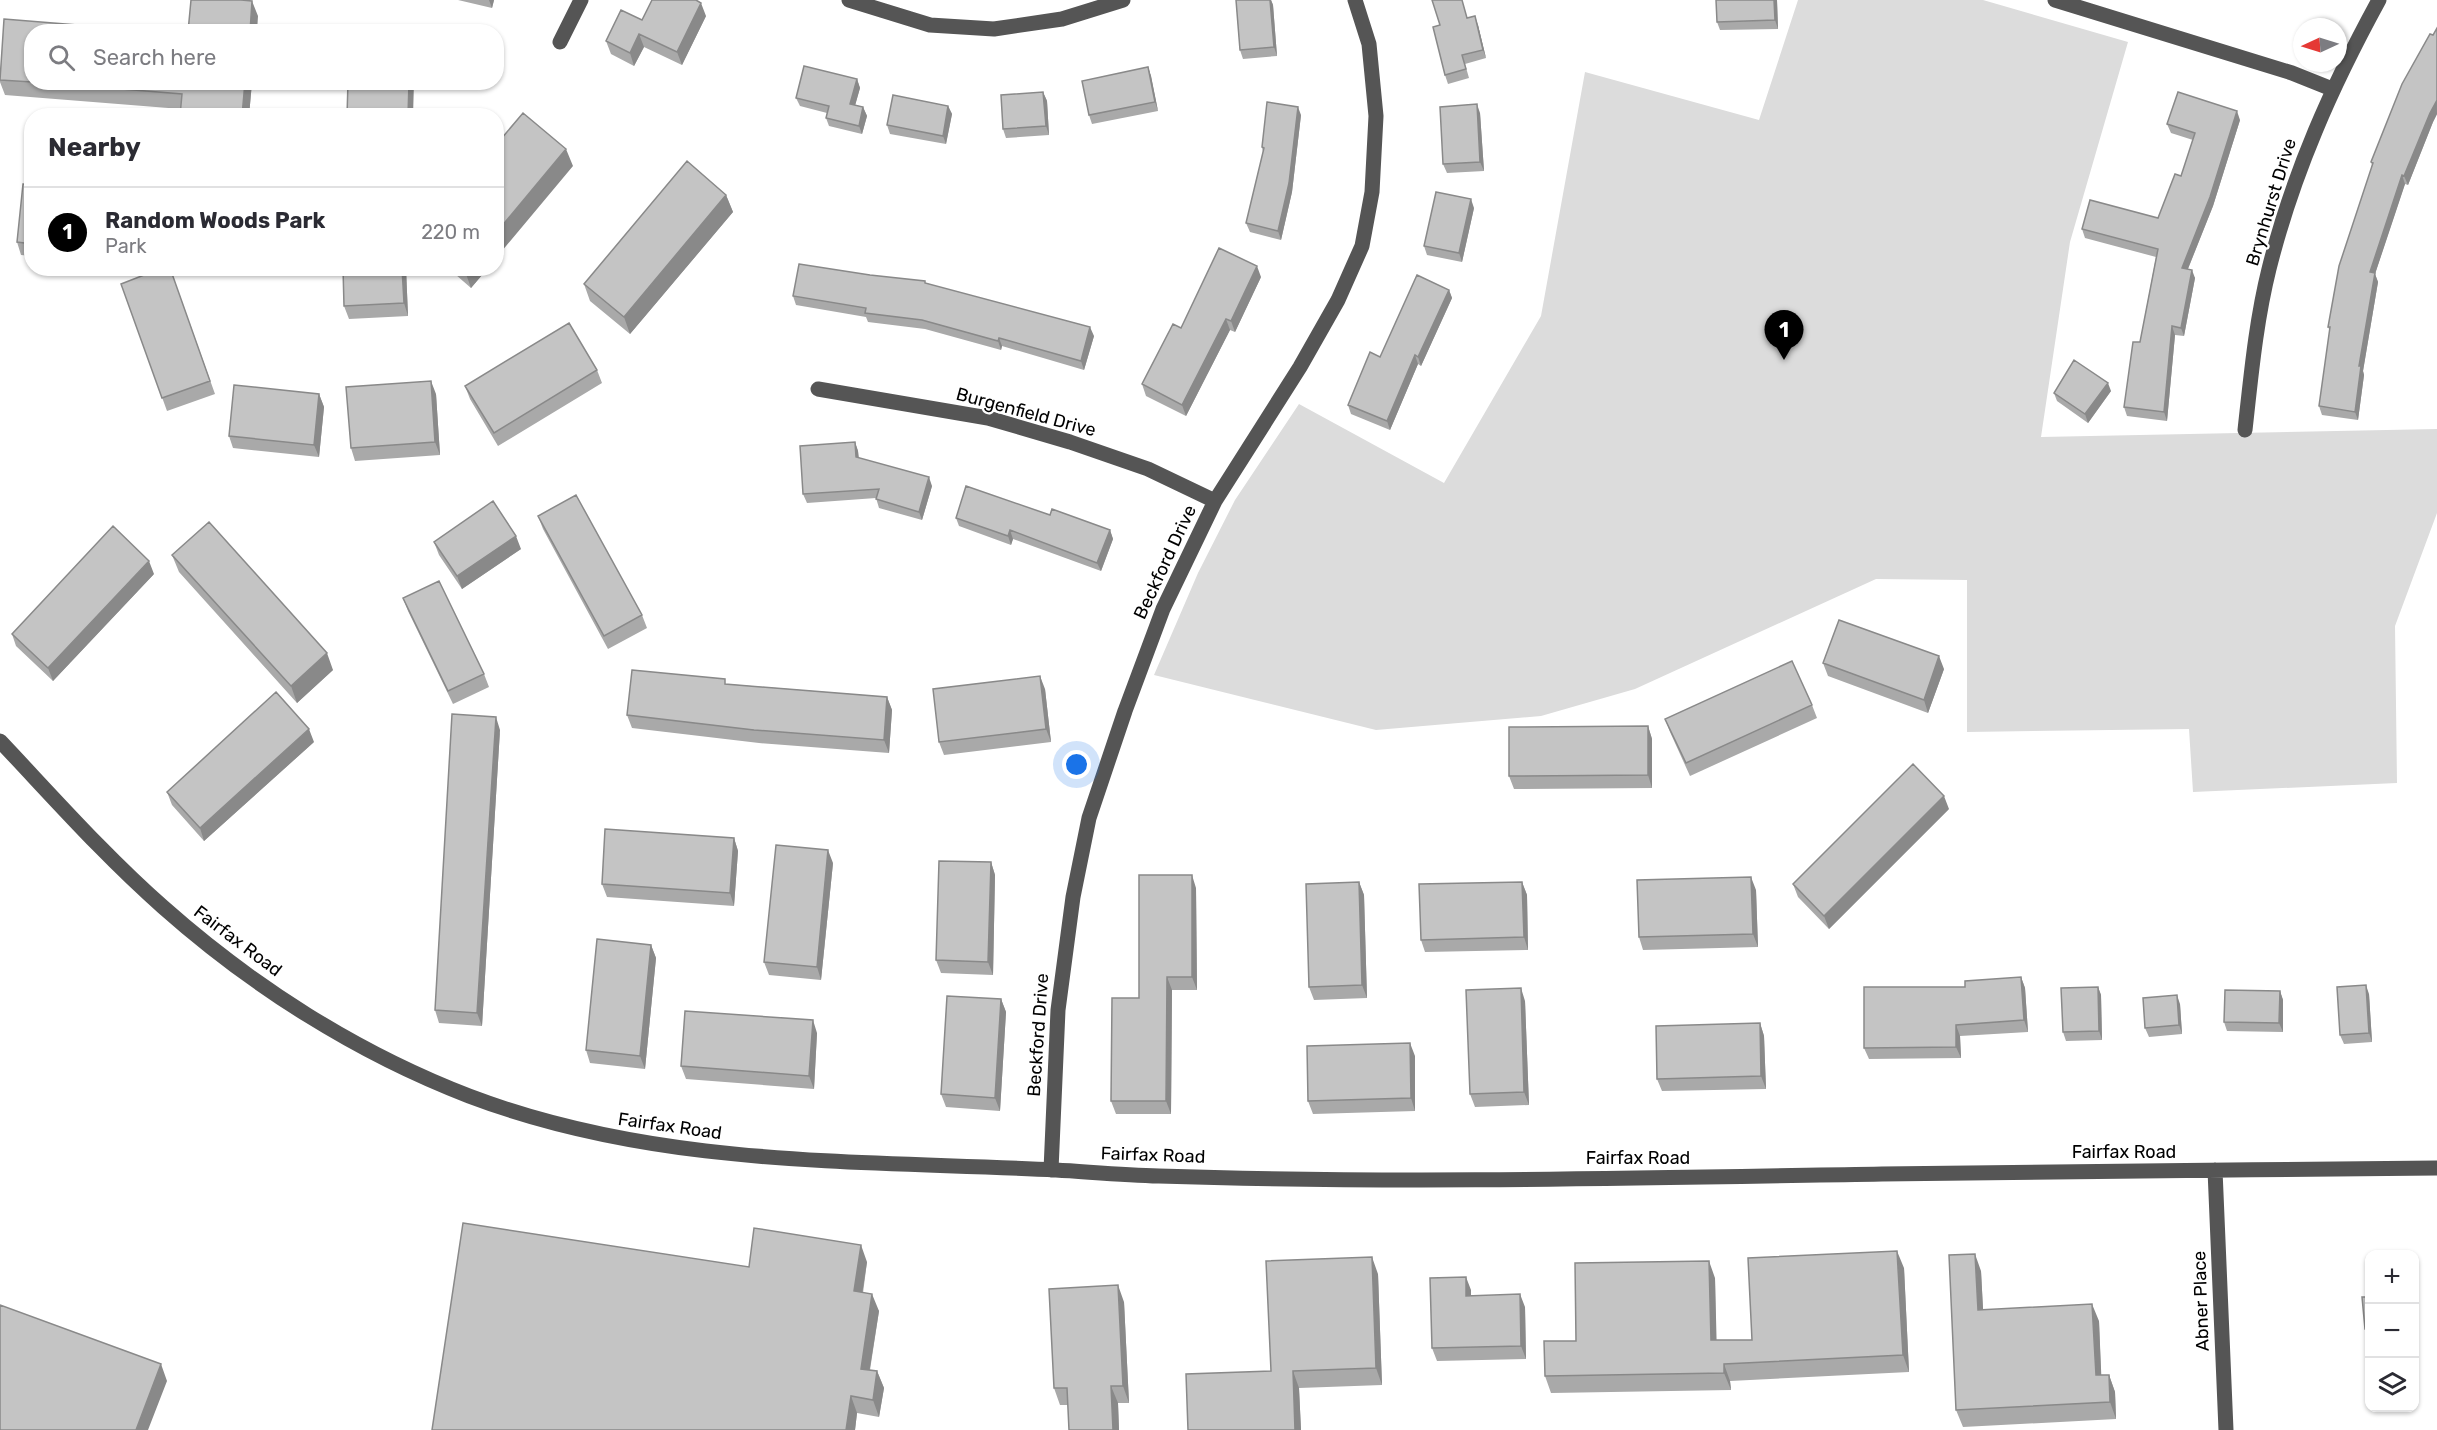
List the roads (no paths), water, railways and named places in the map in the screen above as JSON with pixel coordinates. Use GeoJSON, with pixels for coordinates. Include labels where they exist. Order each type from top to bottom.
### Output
{"type":"FeatureCollection","features":[{"type":"Feature","properties":{"kind":"street"},"geometry":{"type":"LineString","coordinates":[[560,42],[581,0]]}},
{"type":"Feature","properties":{"kind":"street"},"geometry":{"type":"LineString","coordinates":[[849,0],[930,25],[994,29],[1062,19],[1123,0]]}},
{"type":"Feature","properties":{"kind":"street","name":"Beckford Drive"},"geometry":{"type":"LineString","coordinates":[[1051,1170],[1058,1010],[1063,963],[1089,818],[1163,609],[1215,501],[1300,367],[1338,300],[1362,246],[1372,192],[1376,116],[1369,44],[1355,0]]}},
{"type":"Feature","properties":{"kind":"street"},"geometry":{"type":"LineString","coordinates":[[2055,0],[2292,73],[2332,89]]}},
{"type":"Feature","properties":{"kind":"street","name":"Brynhurst Drive"},"geometry":{"type":"LineString","coordinates":[[2245,430],[2254,350],[2269,270],[2298,173],[2332,89],[2379,0]]}},
{"type":"Feature","properties":{"kind":"street","name":"Burgenfield Drive"},"geometry":{"type":"LineString","coordinates":[[818,389],[988,418],[1070,442],[1148,469],[1215,501]]}},
{"type":"Feature","properties":{"kind":"street","name":"Fairfax Road"},"geometry":{"type":"LineString","coordinates":[[0,741],[112,859],[161,906],[239,969],[298,1009],[359,1044],[470,1096],[611,1138],[663,1146],[791,1159],[1150,1176],[1378,1180],[2437,1167]]}},
{"type":"Feature","properties":{"kind":"street","name":"Abner Place"},"geometry":{"type":"LineString","coordinates":[[2215,1170],[2226,1430]]}},
{"type":"Feature","properties":{"kind":"place","name":"Random Woods Park"},"geometry":{"type":"Point","coordinates":[1784,360]}}]}
